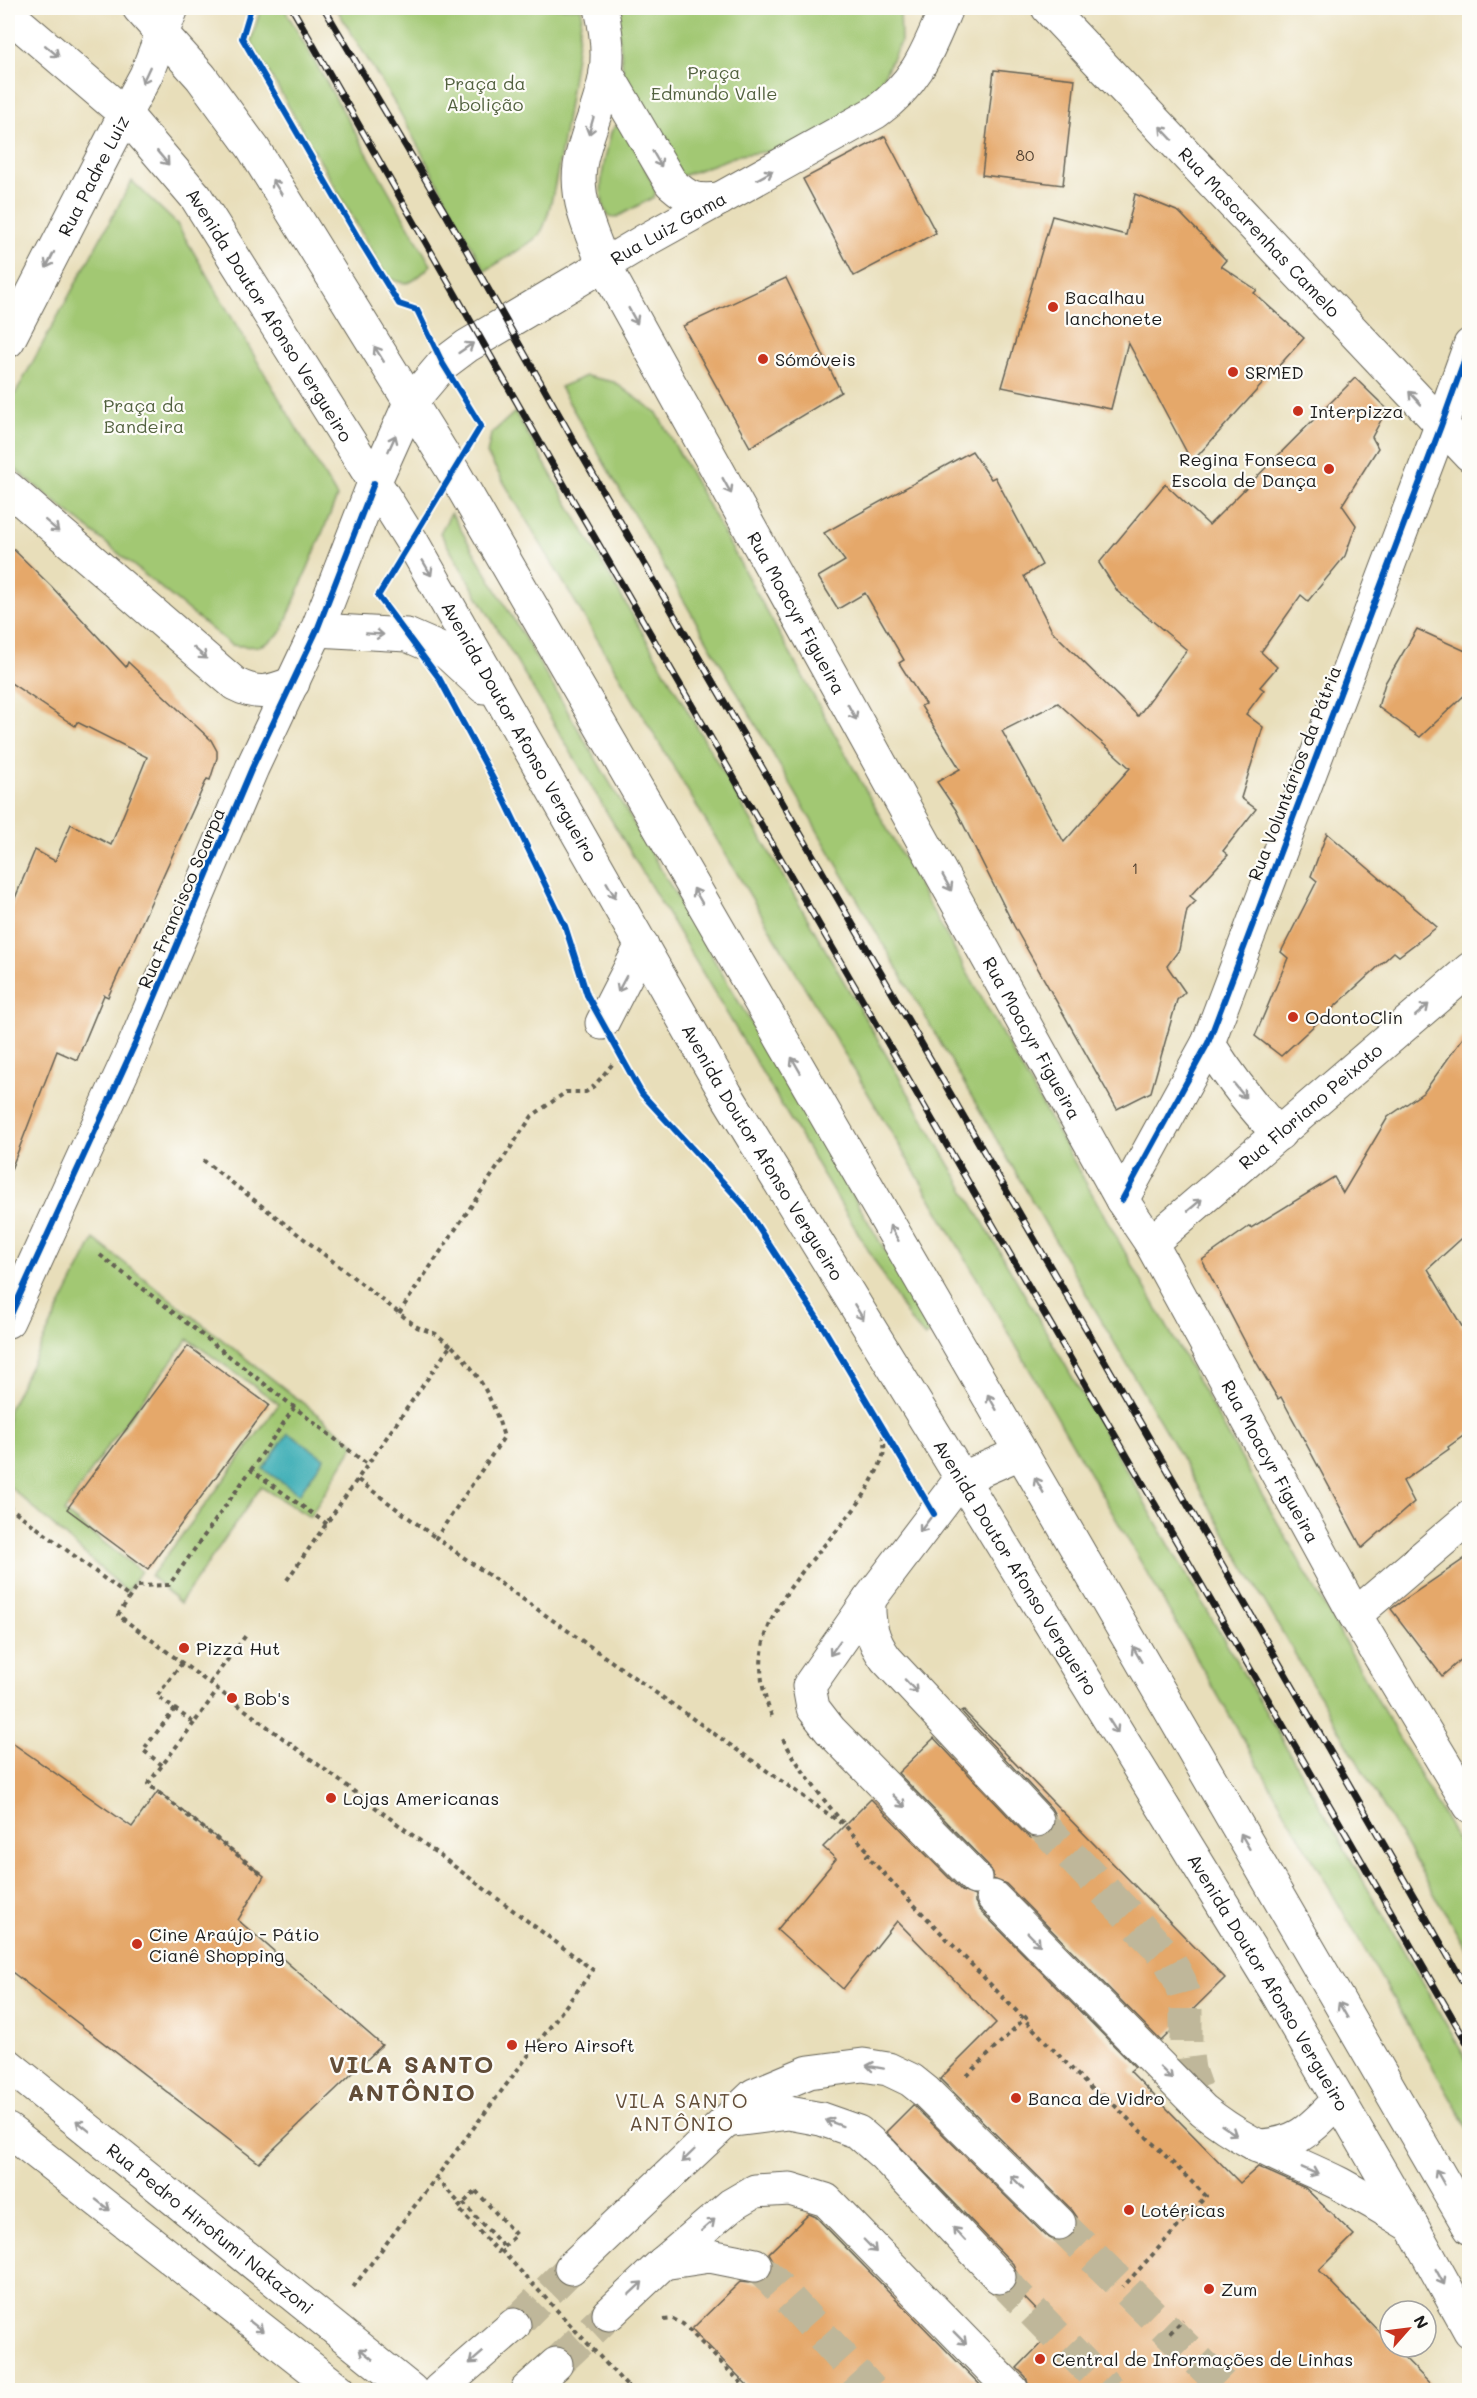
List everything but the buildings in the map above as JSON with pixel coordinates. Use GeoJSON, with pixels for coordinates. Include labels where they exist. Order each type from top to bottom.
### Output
{"type":"FeatureCollection","features":[{"type":"Feature","properties":{"kind":"main road"},"geometry":{"type":"LineString","coordinates":[[139,8],[167,20],[248,140],[453,471],[1470,2228]]}},
{"type":"Feature","properties":{"kind":"main road"},"geometry":{"type":"LineString","coordinates":[[602,8],[607,34],[606,72],[580,167],[580,195],[588,224],[604,265]]}},
{"type":"Feature","properties":{"kind":"main road"},"geometry":{"type":"LineString","coordinates":[[920,8],[926,54]]}},
{"type":"Feature","properties":{"kind":"main road","name":"Rua Luiz Gama"},"geometry":{"type":"LineString","coordinates":[[410,404],[443,364],[467,346],[604,265],[876,112],[896,97],[912,78],[926,54],[946,8]]}},
{"type":"Feature","properties":{"kind":"main road","name":"Rua Mascarenhas Camelo"},"geometry":{"type":"LineString","coordinates":[[1048,8],[1470,455]]}},
{"type":"Feature","properties":{"kind":"main road","name":"Avenida Doutor Afonso Vergueiro"},"geometry":{"type":"LineString","coordinates":[[8,14],[124,114],[196,197],[411,540],[726,1094],[1270,1983],[1412,2226],[1470,2331]]}},
{"type":"Feature","properties":{"kind":"main road","name":"Rua Padre Luiz"},"geometry":{"type":"LineString","coordinates":[[8,341],[146,75],[167,20]]}},
{"type":"Feature","properties":{"kind":"main road"},"geometry":{"type":"LineString","coordinates":[[606,72],[671,183],[685,196],[698,201],[720,199]]}},
{"type":"Feature","properties":{"kind":"main road","name":"Rua Moacyr Figueira"},"geometry":{"type":"LineString","coordinates":[[604,265],[1122,1200],[1150,1243],[1355,1616],[1470,1806]]}},
{"type":"Feature","properties":{"kind":"main road","name":"Rua Voluntários da Pátria"},"geometry":{"type":"LineString","coordinates":[[1122,1200],[1208,1043],[1470,345]]}},
{"type":"Feature","properties":{"kind":"main road","name":"Rua Francisco Scarpa"},"geometry":{"type":"LineString","coordinates":[[8,1321],[135,1044],[252,768],[317,630],[374,483],[410,404]]}},
{"type":"Feature","properties":{"kind":"main road"},"geometry":{"type":"LineString","coordinates":[[8,488],[235,684],[248,691],[269,692],[293,683]]}},
{"type":"Feature","properties":{"kind":"main road"},"geometry":{"type":"LineString","coordinates":[[317,630],[407,635],[446,652],[510,711]]}},
{"type":"Feature","properties":{"kind":"main road"},"geometry":{"type":"LineString","coordinates":[[602,1023],[642,945]]}},
{"type":"Feature","properties":{"kind":"main road","name":"Rua Floriano Peixoto"},"geometry":{"type":"LineString","coordinates":[[1150,1243],[1470,969]]}},
{"type":"Feature","properties":{"kind":"main road"},"geometry":{"type":"LineString","coordinates":[[1208,1043],[1233,1083],[1279,1134]]}},
{"type":"Feature","properties":{"kind":"main road"},"geometry":{"type":"LineString","coordinates":[[1020,1453],[961,1479],[869,1600],[809,1686],[813,1708],[830,1730],[1203,2110],[1227,2129],[1257,2146],[1339,2184],[1412,2226]]}},
{"type":"Feature","properties":{"kind":"main road"},"geometry":{"type":"LineString","coordinates":[[1355,1616],[1470,1517]]}},
{"type":"Feature","properties":{"kind":"main road"},"geometry":{"type":"LineString","coordinates":[[869,1600],[868,1616],[871,1633],[886,1659],[1037,1820]]}},
{"type":"Feature","properties":{"kind":"main road","name":"Rua Pedro Hirofumi Nakazoni"},"geometry":{"type":"LineString","coordinates":[[8,2065],[411,2391]]}},
{"type":"Feature","properties":{"kind":"main road"},"geometry":{"type":"LineString","coordinates":[[571,2268],[754,2095],[809,2072],[863,2065],[888,2069],[911,2080],[926,2092],[1059,2223]]}},
{"type":"Feature","properties":{"kind":"main road"},"geometry":{"type":"LineString","coordinates":[[1257,2146],[1274,2146],[1291,2141],[1310,2128],[1339,2100]]}},
{"type":"Feature","properties":{"kind":"main road"},"geometry":{"type":"LineString","coordinates":[[726,2121],[789,2113],[821,2119],[858,2132],[883,2154],[999,2277]]}},
{"type":"Feature","properties":{"kind":"main road"},"geometry":{"type":"LineString","coordinates":[[8,2130],[339,2391]]}},
{"type":"Feature","properties":{"kind":"main road"},"geometry":{"type":"LineString","coordinates":[[609,2314],[663,2263],[731,2205],[755,2191],[790,2189],[826,2200],[1012,2391]]}},
{"type":"Feature","properties":{"kind":"main road"},"geometry":{"type":"LineString","coordinates":[[663,2263],[710,2256],[755,2265]]}},
{"type":"Feature","properties":{"kind":"main road"},"geometry":{"type":"LineString","coordinates":[[439,2391],[514,2325]]}},
{"type":"Feature","properties":{"kind":"main road"},"geometry":{"type":"LineString","coordinates":[[527,2391],[556,2364]]}},
{"type":"Feature","properties":{"kind":"path"},"geometry":{"type":"LineString","coordinates":[[399,1313],[532,1116],[566,1092],[586,1092],[620,1056],[625,1066]]}},
{"type":"Feature","properties":{"kind":"path"},"geometry":{"type":"LineString","coordinates":[[203,1160],[417,1327],[436,1334],[481,1380],[494,1406],[504,1437],[436,1538]]}},
{"type":"Feature","properties":{"kind":"path"},"geometry":{"type":"LineString","coordinates":[[100,1255],[368,1465]]}},
{"type":"Feature","properties":{"kind":"path"},"geometry":{"type":"LineString","coordinates":[[287,1580],[450,1347]]}},
{"type":"Feature","properties":{"kind":"path"},"geometry":{"type":"LineString","coordinates":[[294,1408],[169,1585],[137,1586],[118,1615],[593,1970],[347,2294]]}},
{"type":"Feature","properties":{"kind":"path"},"geometry":{"type":"LineString","coordinates":[[875,1416],[893,1445]]}},
{"type":"Feature","properties":{"kind":"path"},"geometry":{"type":"LineString","coordinates":[[251,1470],[327,1524]]}},
{"type":"Feature","properties":{"kind":"path"},"geometry":{"type":"LineString","coordinates":[[358,1480],[436,1538],[844,1826],[870,1853],[867,1856],[1026,2017],[1100,2098],[1103,2094],[1206,2196],[1123,2287]]}},
{"type":"Feature","properties":{"kind":"path"},"geometry":{"type":"LineString","coordinates":[[8,1506],[129,1597]]}},
{"type":"Feature","properties":{"kind":"path"},"geometry":{"type":"LineString","coordinates":[[210,1683],[247,1634]]}},
{"type":"Feature","properties":{"kind":"path"},"geometry":{"type":"LineString","coordinates":[[182,1663],[157,1696],[194,1723]]}},
{"type":"Feature","properties":{"kind":"path"},"geometry":{"type":"LineString","coordinates":[[219,1690],[148,1784],[264,1876]]}},
{"type":"Feature","properties":{"kind":"path"},"geometry":{"type":"LineString","coordinates":[[162,1765],[143,1750],[175,1709]]}},
{"type":"Feature","properties":{"kind":"path"},"geometry":{"type":"LineString","coordinates":[[960,2084],[1026,2017]]}},
{"type":"Feature","properties":{"kind":"path"},"geometry":{"type":"LineString","coordinates":[[436,2178],[503,2248],[631,2391]]}},
{"type":"Feature","properties":{"kind":"path"},"geometry":{"type":"LineString","coordinates":[[476,2191],[516,2235],[503,2248],[498,2252],[458,2208],[476,2191]]}},
{"type":"Feature","properties":{"kind":"path"},"geometry":{"type":"LineString","coordinates":[[662,2321],[668,2318],[679,2320],[748,2391]]}},
{"type":"Feature","properties":{"kind":"path"},"geometry":{"type":"LineString","coordinates":[[1170,2333],[1183,2320]]}},
{"type":"Feature","properties":{"kind":"green space"},"geometry":{"type":"Polygon","coordinates":[[[261,8],[284,8],[431,265],[411,282],[395,281],[387,277],[251,41],[261,8]]]}},
{"type":"Feature","properties":{"kind":"green space","name":"Praça da Abolição"},"geometry":{"type":"Polygon","coordinates":[[[336,8],[581,8],[582,14],[558,166],[552,198],[539,235],[520,250],[485,271],[397,107],[336,8]]]}},
{"type":"Feature","properties":{"kind":"green space","name":"Praça Edmundo Valle"},"geometry":{"type":"Polygon","coordinates":[[[616,8],[900,8],[901,41],[867,110],[789,149],[739,155],[682,176],[624,80],[616,8]]]}},
{"type":"Feature","properties":{"kind":"green space","name":"Praça Edmundo Valle"},"geometry":{"type":"Polygon","coordinates":[[[615,126],[624,127],[656,190],[654,197],[615,218],[609,217],[604,208],[601,187],[606,153],[611,132],[615,126]]]}},
{"type":"Feature","properties":{"kind":"green space","name":"Praça da Bandeira"},"geometry":{"type":"Polygon","coordinates":[[[132,181],[177,224],[337,497],[282,631],[270,641],[259,646],[231,645],[15,469],[8,450],[8,407],[132,181]]]}},
{"type":"Feature","properties":{"kind":"green space"},"geometry":{"type":"Polygon","coordinates":[[[586,376],[614,382],[657,413],[932,910],[1469,1862],[1469,1954],[560,387],[586,376]]]}},
{"type":"Feature","properties":{"kind":"green space"},"geometry":{"type":"Polygon","coordinates":[[[515,412],[1469,2064],[1469,2130],[934,1204],[487,454],[491,434],[515,412]]]}},
{"type":"Feature","properties":{"kind":"green space"},"geometry":{"type":"Polygon","coordinates":[[[451,513],[933,1332],[925,1337],[910,1320],[440,533],[451,513]]]}},
{"type":"Feature","properties":{"kind":"green space"},"geometry":{"type":"Polygon","coordinates":[[[94,1239],[355,1444],[310,1517],[261,1487],[180,1603],[151,1576],[279,1404],[188,1339],[103,1453],[64,1512],[141,1571],[127,1592],[8,1485],[8,1411],[94,1239]]]}},
{"type":"Feature","properties":{"kind":"water"},"geometry":{"type":"Polygon","coordinates":[[[288,1433],[324,1458],[299,1494],[263,1469],[288,1433]]]}},
{"type":"Feature","properties":{"kind":"tunnel"},"geometry":{"type":"LineString","coordinates":[[1037,1820],[1167,1956],[1180,1981],[1186,2004],[1186,2048],[1189,2070],[1203,2110]]}},
{"type":"Feature","properties":{"kind":"tunnel"},"geometry":{"type":"LineString","coordinates":[[1059,2223],[1228,2390]]}},
{"type":"Feature","properties":{"kind":"tunnel"},"geometry":{"type":"LineString","coordinates":[[755,2265],[772,2280],[871,2390]]}},
{"type":"Feature","properties":{"kind":"tunnel"},"geometry":{"type":"LineString","coordinates":[[514,2325],[571,2268]]}},
{"type":"Feature","properties":{"kind":"tunnel"},"geometry":{"type":"LineString","coordinates":[[999,2277],[1109,2390]]}},
{"type":"Feature","properties":{"kind":"tunnel"},"geometry":{"type":"LineString","coordinates":[[556,2364],[609,2314]]}},
{"type":"Feature","properties":{"kind":"railway"},"geometry":{"type":"LineString","coordinates":[[292,8],[559,476],[1470,2048]]}},
{"type":"Feature","properties":{"kind":"railway"},"geometry":{"type":"LineString","coordinates":[[324,8],[447,216],[576,445],[1470,1994]]}},
{"type":"Feature","properties":{"kind":"cycle path"},"geometry":{"type":"LineString","coordinates":[[251,8],[242,38],[399,304],[417,310],[443,364],[481,426],[378,596],[439,678],[505,801],[565,926],[587,995],[642,1094],[743,1204],[823,1327],[934,1514]]}},
{"type":"Feature","properties":{"kind":"cycle path"},"geometry":{"type":"LineString","coordinates":[[1122,1200],[1208,1043],[1470,345]]}},
{"type":"Feature","properties":{"kind":"cycle path"},"geometry":{"type":"LineString","coordinates":[[8,1321],[135,1044],[252,768],[317,630],[374,483]]}},
{"type":"Feature","properties":{"kind":"place","name":"Bacalhau lanchonete"},"geometry":{"type":"Point","coordinates":[1053,307]}},
{"type":"Feature","properties":{"kind":"place","name":"Sómóveis"},"geometry":{"type":"Point","coordinates":[763,359]}},
{"type":"Feature","properties":{"kind":"place","name":"SRMED"},"geometry":{"type":"Point","coordinates":[1233,372]}},
{"type":"Feature","properties":{"kind":"place","name":"Interpizza"},"geometry":{"type":"Point","coordinates":[1298,411]}},
{"type":"Feature","properties":{"kind":"place","name":"Regina Fonseca Escola de Dança"},"geometry":{"type":"Point","coordinates":[1329,469]}},
{"type":"Feature","properties":{"kind":"place","name":"OdontoClin"},"geometry":{"type":"Point","coordinates":[1293,1017]}},
{"type":"Feature","properties":{"kind":"place","name":"Pizza Hut"},"geometry":{"type":"Point","coordinates":[184,1648]}},
{"type":"Feature","properties":{"kind":"place","name":"Bob's"},"geometry":{"type":"Point","coordinates":[232,1698]}},
{"type":"Feature","properties":{"kind":"place","name":"Lojas Americanas"},"geometry":{"type":"Point","coordinates":[331,1798]}},
{"type":"Feature","properties":{"kind":"place","name":"Cine Araújo - Pátio Cianê Shopping"},"geometry":{"type":"Point","coordinates":[137,1944]}},
{"type":"Feature","properties":{"kind":"place","name":"Hero Airsoft"},"geometry":{"type":"Point","coordinates":[512,2045]}},
{"type":"Feature","properties":{"kind":"place","name":"Banca de Vidro"},"geometry":{"type":"Point","coordinates":[1016,2098]}},
{"type":"Feature","properties":{"kind":"place","name":"Lotéricas"},"geometry":{"type":"Point","coordinates":[1129,2210]}},
{"type":"Feature","properties":{"kind":"place","name":"Zum"},"geometry":{"type":"Point","coordinates":[1209,2289]}},
{"type":"Feature","properties":{"kind":"place","name":"Central de Informações de Linhas"},"geometry":{"type":"Point","coordinates":[1040,2359]}},
{"type":"Feature","properties":{"kind":"district","name":"VILA SANTO ANTÔNIO"},"geometry":{"type":"Point","coordinates":[412,2077]}},
{"type":"Feature","properties":{"kind":"district","name":"VILA SANTO ANTÔNIO"},"geometry":{"type":"Point","coordinates":[682,2112]}}]}
